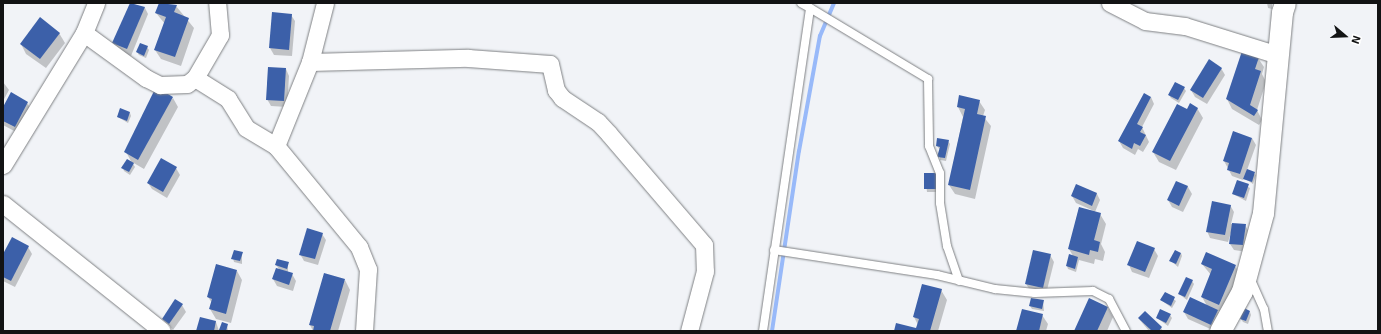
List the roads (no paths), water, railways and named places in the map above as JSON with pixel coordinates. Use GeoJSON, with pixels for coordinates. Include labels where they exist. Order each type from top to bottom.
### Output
{"type":"FeatureCollection","features":[{"type":"Feature","properties":{"kind":"street"},"geometry":{"type":"LineString","coordinates":[[3,165],[84,33],[96,3]]}},
{"type":"Feature","properties":{"kind":"street"},"geometry":{"type":"LineString","coordinates":[[84,33],[146,78],[160,85],[180,85],[195,78],[220,35],[217,3]]}},
{"type":"Feature","properties":{"kind":"street"},"geometry":{"type":"LineString","coordinates":[[276,146],[310,62],[325,3]]}},
{"type":"Feature","properties":{"kind":"street"},"geometry":{"type":"LineString","coordinates":[[1110,3],[1145,21],[1185,26],[1278,55]]}},
{"type":"Feature","properties":{"kind":"street"},"geometry":{"type":"LineString","coordinates":[[1220,331],[1242,290],[1263,213],[1282,12],[1285,3]]}},
{"type":"Feature","properties":{"kind":"street"},"geometry":{"type":"LineString","coordinates":[[310,62],[468,58],[550,64],[556,90],[562,98],[598,122],[704,245],[705,271],[689,331]]}},
{"type":"Feature","properties":{"kind":"street"},"geometry":{"type":"LineString","coordinates":[[195,78],[228,100],[246,128],[276,146],[363,254],[368,269],[364,331]]}},
{"type":"Feature","properties":{"kind":"street"},"geometry":{"type":"LineString","coordinates":[[3,204],[162,331]]}},
{"type":"Feature","properties":{"kind":"lane"},"geometry":{"type":"LineString","coordinates":[[801,3],[928,79],[929,146],[940,173],[940,203],[947,246],[958,281]]}},
{"type":"Feature","properties":{"kind":"lane"},"geometry":{"type":"LineString","coordinates":[[763,331],[810,8]]}},
{"type":"Feature","properties":{"kind":"lane"},"geometry":{"type":"LineString","coordinates":[[774,250],[937,275],[994,289],[1036,293],[1093,291],[1109,298],[1126,331]]}},
{"type":"Feature","properties":{"kind":"lane"},"geometry":{"type":"LineString","coordinates":[[1247,272],[1264,309],[1268,331]]}},
{"type":"Feature","properties":{"kind":"waterway"},"geometry":{"type":"LineString","coordinates":[[772,331],[799,151],[820,36],[834,3]]}}]}
